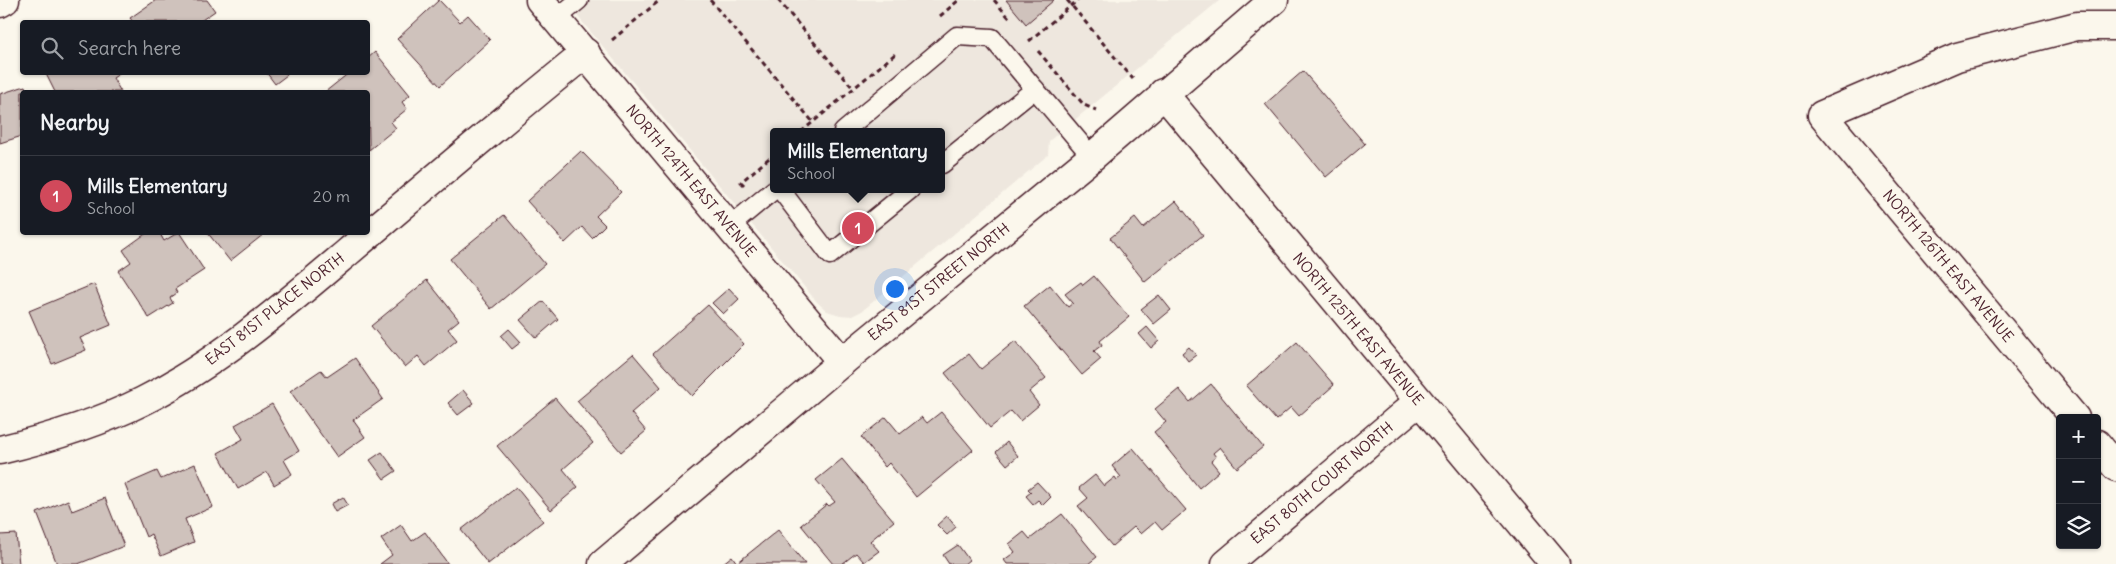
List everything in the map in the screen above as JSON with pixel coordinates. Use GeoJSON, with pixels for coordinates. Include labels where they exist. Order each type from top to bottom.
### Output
{"type":"FeatureCollection","features":[{"type":"Feature","properties":{"kind":"street"},"geometry":{"type":"LineString","coordinates":[[0,3],[5,0]]}},
{"type":"Feature","properties":{"kind":"street","name":"EAST 81ST STREET NORTH"},"geometry":{"type":"LineString","coordinates":[[603,564],[842,362],[1092,157],[1163,93],[1274,0]]}},
{"type":"Feature","properties":{"kind":"street","name":"NORTH 124TH EAST AVENUE"},"geometry":{"type":"LineString","coordinates":[[548,10],[586,53],[728,227],[842,362]]}},
{"type":"Feature","properties":{"kind":"street","name":"NORTH 126TH EAST AVENUE"},"geometry":{"type":"LineString","coordinates":[[2072,414],[1822,115],[1957,57],[2077,26],[2116,26]]}},
{"type":"Feature","properties":{"kind":"street","name":"EAST 81ST PLACE NORTH"},"geometry":{"type":"LineString","coordinates":[[370,233],[586,53]]}},
{"type":"Feature","properties":{"kind":"street","name":"NORTH 125TH EAST AVENUE"},"geometry":{"type":"LineString","coordinates":[[1163,93],[1418,402],[1555,564]]}},
{"type":"Feature","properties":{"kind":"street","name":"EAST 81ST PLACE NORTH"},"geometry":{"type":"LineString","coordinates":[[0,450],[44,439],[101,421],[144,401],[221,353],[289,301],[368,235]]}},
{"type":"Feature","properties":{"kind":"street","name":"EAST 80TH COURT NORTH"},"geometry":{"type":"LineString","coordinates":[[1226,564],[1418,402]]}},
{"type":"Feature","properties":{"kind":"street"},"geometry":{"type":"LineString","coordinates":[[2101,449],[2116,467]]}},
{"type":"Feature","properties":{"kind":"lane"},"geometry":{"type":"LineString","coordinates":[[548,10],[579,0]]}},
{"type":"Feature","properties":{"kind":"lane"},"geometry":{"type":"LineString","coordinates":[[849,128],[957,36],[992,38],[1092,157]]}},
{"type":"Feature","properties":{"kind":"lane"},"geometry":{"type":"LineString","coordinates":[[945,162],[1034,89]]}},
{"type":"Feature","properties":{"kind":"lane"},"geometry":{"type":"LineString","coordinates":[[728,227],[770,193]]}},
{"type":"Feature","properties":{"kind":"lane"},"geometry":{"type":"LineString","coordinates":[[783,193],[830,255],[906,193]]}},
{"type":"Feature","properties":{"kind":"path"},"geometry":{"type":"LineString","coordinates":[[611,41],[660,0]]}},
{"type":"Feature","properties":{"kind":"path"},"geometry":{"type":"LineString","coordinates":[[710,0],[813,122]]}},
{"type":"Feature","properties":{"kind":"path"},"geometry":{"type":"LineString","coordinates":[[778,0],[853,88]]}},
{"type":"Feature","properties":{"kind":"path"},"geometry":{"type":"LineString","coordinates":[[936,19],[959,0]]}},
{"type":"Feature","properties":{"kind":"path"},"geometry":{"type":"LineString","coordinates":[[994,0],[1017,27]]}},
{"type":"Feature","properties":{"kind":"path"},"geometry":{"type":"LineString","coordinates":[[1067,0],[1133,79]]}},
{"type":"Feature","properties":{"kind":"path"},"geometry":{"type":"LineString","coordinates":[[1029,41],[1078,0]]}},
{"type":"Feature","properties":{"kind":"path"},"geometry":{"type":"LineString","coordinates":[[1023,34],[1084,105],[1096,110]]}},
{"type":"Feature","properties":{"kind":"path"},"geometry":{"type":"LineString","coordinates":[[806,128],[898,50]]}},
{"type":"Feature","properties":{"kind":"path"},"geometry":{"type":"LineString","coordinates":[[744,186],[741,182],[770,157]]}},
{"type":"Feature","properties":{"kind":"shaded area"},"geometry":{"type":"Polygon","coordinates":[[[564,0],[1220,0],[1049,141],[1048,155],[862,311],[852,316],[827,311],[817,302],[564,0]]]}},
{"type":"Feature","properties":{"kind":"building"},"geometry":{"type":"Polygon","coordinates":[[[156,0],[207,0],[215,11],[202,20],[132,20],[130,18],[156,0]]]}},
{"type":"Feature","properties":{"kind":"building"},"geometry":{"type":"Polygon","coordinates":[[[439,0],[460,22],[468,15],[490,40],[440,86],[397,39],[439,0]]]}},
{"type":"Feature","properties":{"kind":"building"},"geometry":{"type":"Polygon","coordinates":[[[1006,0],[1054,0],[1026,24],[1006,0]]]}},
{"type":"Feature","properties":{"kind":"building"},"geometry":{"type":"Polygon","coordinates":[[[375,52],[410,95],[402,102],[407,109],[391,122],[396,128],[370,149],[370,90],[328,90],[346,75],[370,75],[370,56],[375,52]]]}},
{"type":"Feature","properties":{"kind":"building"},"geometry":{"type":"Polygon","coordinates":[[[1303,71],[1365,144],[1326,177],[1265,104],[1303,71]]]}},
{"type":"Feature","properties":{"kind":"building"},"geometry":{"type":"Polygon","coordinates":[[[46,75],[118,75],[113,78],[120,90],[54,90],[46,75]]]}},
{"type":"Feature","properties":{"kind":"building"},"geometry":{"type":"Polygon","coordinates":[[[268,75],[287,75],[275,84],[268,75]]]}},
{"type":"Feature","properties":{"kind":"building"},"geometry":{"type":"Polygon","coordinates":[[[25,86],[26,90],[20,90],[20,137],[0,143],[0,94],[25,86]]]}},
{"type":"Feature","properties":{"kind":"building"},"geometry":{"type":"Polygon","coordinates":[[[581,151],[621,192],[596,216],[605,225],[592,238],[582,227],[565,243],[527,201],[581,151]]]}},
{"type":"Feature","properties":{"kind":"building"},"geometry":{"type":"Polygon","coordinates":[[[1176,201],[1203,235],[1145,282],[1110,238],[1135,218],[1143,228],[1176,201]]]}},
{"type":"Feature","properties":{"kind":"building"},"geometry":{"type":"Polygon","coordinates":[[[504,215],[545,264],[491,309],[450,259],[504,215]]]}},
{"type":"Feature","properties":{"kind":"building"},"geometry":{"type":"Polygon","coordinates":[[[144,235],[161,235],[164,241],[174,235],[181,235],[204,270],[175,289],[177,293],[170,298],[173,303],[149,318],[118,271],[131,262],[123,250],[144,235]]]}},
{"type":"Feature","properties":{"kind":"building"},"geometry":{"type":"Polygon","coordinates":[[[209,235],[263,235],[230,261],[209,235]]]}},
{"type":"Feature","properties":{"kind":"building"},"geometry":{"type":"Polygon","coordinates":[[[1094,276],[1129,317],[1100,341],[1102,345],[1094,351],[1101,359],[1082,375],[1024,306],[1050,285],[1068,307],[1073,303],[1065,294],[1081,282],[1083,285],[1094,276]]]}},
{"type":"Feature","properties":{"kind":"building"},"geometry":{"type":"Polygon","coordinates":[[[427,280],[459,320],[448,329],[457,340],[426,366],[418,356],[405,367],[371,326],[427,280]]]}},
{"type":"Feature","properties":{"kind":"building"},"geometry":{"type":"Polygon","coordinates":[[[94,284],[111,325],[80,338],[86,350],[52,364],[29,311],[94,284]]]}},
{"type":"Feature","properties":{"kind":"building"},"geometry":{"type":"Polygon","coordinates":[[[729,288],[739,299],[723,314],[712,303],[729,288]]]}},
{"type":"Feature","properties":{"kind":"building"},"geometry":{"type":"Polygon","coordinates":[[[1159,295],[1171,310],[1154,324],[1141,309],[1159,295]]]}},
{"type":"Feature","properties":{"kind":"building"},"geometry":{"type":"Polygon","coordinates":[[[543,301],[558,319],[536,338],[520,320],[543,301]]]}},
{"type":"Feature","properties":{"kind":"building"},"geometry":{"type":"Polygon","coordinates":[[[708,305],[744,344],[692,396],[653,354],[708,305]]]}},
{"type":"Feature","properties":{"kind":"building"},"geometry":{"type":"Polygon","coordinates":[[[1147,327],[1159,341],[1151,348],[1139,334],[1147,327]]]}},
{"type":"Feature","properties":{"kind":"building"},"geometry":{"type":"Polygon","coordinates":[[[509,329],[521,342],[512,349],[501,336],[509,329]]]}},
{"type":"Feature","properties":{"kind":"building"},"geometry":{"type":"Polygon","coordinates":[[[1015,341],[1046,378],[1029,392],[1039,405],[1020,421],[1011,411],[990,428],[945,373],[969,354],[981,369],[1015,341]]]}},
{"type":"Feature","properties":{"kind":"building"},"geometry":{"type":"Polygon","coordinates":[[[1297,342],[1334,385],[1299,416],[1291,407],[1276,420],[1246,386],[1297,342]]]}},
{"type":"Feature","properties":{"kind":"building"},"geometry":{"type":"Polygon","coordinates":[[[1189,347],[1196,355],[1188,361],[1182,353],[1189,347]]]}},
{"type":"Feature","properties":{"kind":"building"},"geometry":{"type":"Polygon","coordinates":[[[633,354],[661,387],[631,413],[646,431],[621,452],[577,401],[633,354]]]}},
{"type":"Feature","properties":{"kind":"building"},"geometry":{"type":"Polygon","coordinates":[[[355,358],[383,399],[353,420],[365,437],[337,457],[290,391],[321,370],[327,377],[355,358]]]}},
{"type":"Feature","properties":{"kind":"building"},"geometry":{"type":"Polygon","coordinates":[[[1211,384],[1263,447],[1237,468],[1220,447],[1213,453],[1216,457],[1211,461],[1219,471],[1199,488],[1154,432],[1166,422],[1155,409],[1179,389],[1190,402],[1211,384]]]}},
{"type":"Feature","properties":{"kind":"building"},"geometry":{"type":"Polygon","coordinates":[[[463,390],[474,403],[458,415],[448,403],[463,390]]]}},
{"type":"Feature","properties":{"kind":"building"},"geometry":{"type":"Polygon","coordinates":[[[555,398],[593,443],[563,469],[578,487],[551,510],[497,446],[555,398]]]}},
{"type":"Feature","properties":{"kind":"building"},"geometry":{"type":"Polygon","coordinates":[[[272,404],[299,451],[284,460],[292,474],[274,485],[267,472],[238,489],[218,453],[243,439],[235,425],[272,404]]]}},
{"type":"Feature","properties":{"kind":"building"},"geometry":{"type":"Polygon","coordinates":[[[941,412],[973,450],[916,497],[889,463],[885,467],[861,437],[886,417],[900,434],[922,417],[927,423],[941,412]]]}},
{"type":"Feature","properties":{"kind":"building"},"geometry":{"type":"Polygon","coordinates":[[[1007,442],[1018,456],[1007,465],[996,452],[1007,442]]]}},
{"type":"Feature","properties":{"kind":"building"},"geometry":{"type":"Polygon","coordinates":[[[1133,448],[1186,510],[1162,530],[1155,522],[1141,534],[1134,527],[1112,546],[1078,506],[1088,498],[1079,488],[1095,475],[1104,486],[1115,477],[1117,480],[1121,477],[1112,466],[1133,448]]]}},
{"type":"Feature","properties":{"kind":"building"},"geometry":{"type":"Polygon","coordinates":[[[382,452],[396,471],[384,479],[370,460],[382,452]]]}},
{"type":"Feature","properties":{"kind":"building"},"geometry":{"type":"Polygon","coordinates":[[[842,459],[894,521],[870,541],[879,551],[864,562],[856,553],[842,564],[833,564],[801,525],[827,504],[829,506],[835,502],[816,480],[842,459]]]}},
{"type":"Feature","properties":{"kind":"building"},"geometry":{"type":"Polygon","coordinates":[[[195,464],[213,507],[185,519],[194,542],[161,556],[151,534],[146,537],[125,485],[157,471],[161,479],[195,464]]]}},
{"type":"Feature","properties":{"kind":"building"},"geometry":{"type":"Polygon","coordinates":[[[1037,482],[1051,497],[1043,505],[1038,500],[1033,504],[1026,496],[1031,492],[1028,489],[1037,482]]]}},
{"type":"Feature","properties":{"kind":"building"},"geometry":{"type":"Polygon","coordinates":[[[516,487],[543,521],[488,564],[461,530],[516,487]]]}},
{"type":"Feature","properties":{"kind":"building"},"geometry":{"type":"Polygon","coordinates":[[[343,497],[348,505],[335,512],[331,504],[343,497]]]}},
{"type":"Feature","properties":{"kind":"building"},"geometry":{"type":"Polygon","coordinates":[[[105,498],[124,546],[78,564],[57,564],[37,513],[68,500],[72,511],[105,498]]]}},
{"type":"Feature","properties":{"kind":"building"},"geometry":{"type":"Polygon","coordinates":[[[1062,514],[1097,557],[1088,564],[1007,564],[1004,560],[1015,552],[1009,544],[1024,532],[1030,539],[1062,514]]]}},
{"type":"Feature","properties":{"kind":"building"},"geometry":{"type":"Polygon","coordinates":[[[947,516],[956,527],[947,535],[937,525],[947,516]]]}},
{"type":"Feature","properties":{"kind":"building"},"geometry":{"type":"Polygon","coordinates":[[[401,525],[412,541],[425,532],[448,564],[380,564],[392,555],[381,539],[401,525]]]}},
{"type":"Feature","properties":{"kind":"building"},"geometry":{"type":"Polygon","coordinates":[[[778,530],[805,564],[722,564],[732,556],[737,563],[778,530]]]}},
{"type":"Feature","properties":{"kind":"building"},"geometry":{"type":"Polygon","coordinates":[[[16,534],[19,564],[0,564],[0,535],[16,534]]]}},
{"type":"Feature","properties":{"kind":"building"},"geometry":{"type":"Polygon","coordinates":[[[958,545],[969,560],[964,564],[949,564],[943,555],[958,545]]]}},
{"type":"Feature","properties":{"kind":"place","name":"Mills Elementary"},"geometry":{"type":"Point","coordinates":[858,228]}}]}
